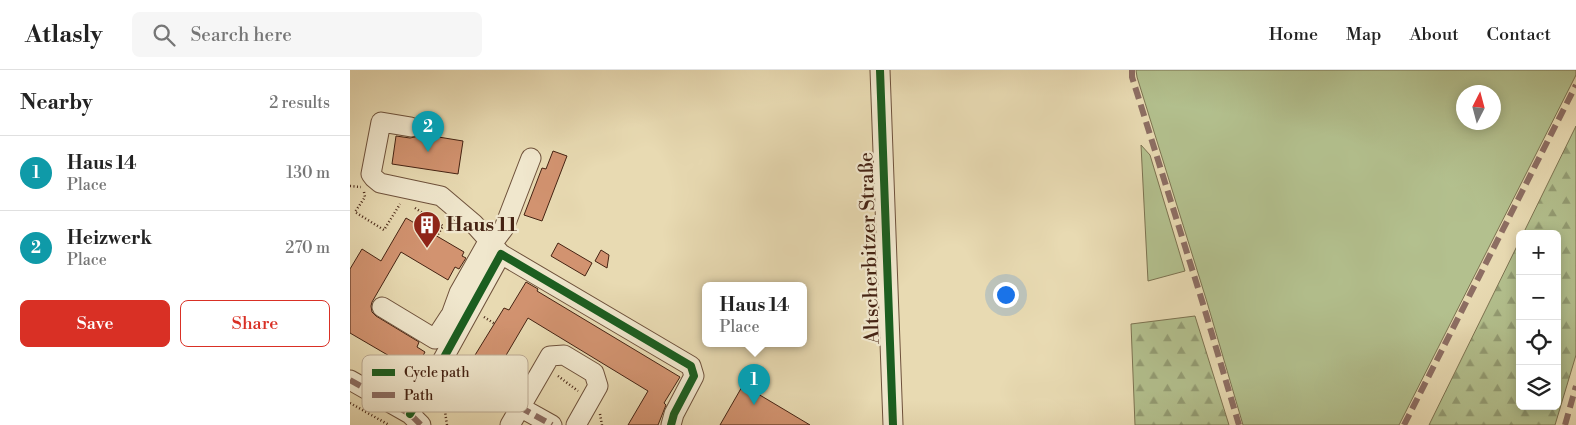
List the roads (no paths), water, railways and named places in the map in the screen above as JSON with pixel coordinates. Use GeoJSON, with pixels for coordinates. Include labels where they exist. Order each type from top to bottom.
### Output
{"type":"FeatureCollection","features":[{"type":"Feature","properties":{"kind":"street","name":"Altscherbitzer Straße"},"geometry":{"type":"LineString","coordinates":[[880,70],[893,425]]}},
{"type":"Feature","properties":{"kind":"street"},"geometry":{"type":"LineString","coordinates":[[411,126],[381,122],[371,174],[374,178],[380,183],[441,196],[474,224],[494,246],[691,366],[694,376],[674,414],[671,425]]}},
{"type":"Feature","properties":{"kind":"street"},"geometry":{"type":"LineString","coordinates":[[446,353],[504,228],[531,158]]}},
{"type":"Feature","properties":{"kind":"street"},"geometry":{"type":"LineString","coordinates":[[446,353],[451,315],[459,293],[494,246]]}},
{"type":"Feature","properties":{"kind":"street"},"geometry":{"type":"LineString","coordinates":[[382,307],[435,339],[451,315]]}},
{"type":"Feature","properties":{"kind":"street"},"geometry":{"type":"LineString","coordinates":[[528,396],[550,356],[564,355],[594,373],[598,386],[576,425]]}},
{"type":"Feature","properties":{"kind":"street"},"geometry":{"type":"LineString","coordinates":[[350,380],[362,387]]}},
{"type":"Feature","properties":{"kind":"street"},"geometry":{"type":"LineString","coordinates":[[402,412],[415,420]]}},
{"type":"Feature","properties":{"kind":"street"},"geometry":{"type":"LineString","coordinates":[[510,425],[519,412]]}},
{"type":"Feature","properties":{"kind":"street"},"geometry":{"type":"LineString","coordinates":[[527,412],[552,425]]}},
{"type":"Feature","properties":{"kind":"place","name":"Heizwerk"},"geometry":{"type":"Point","coordinates":[428,152]}},
{"type":"Feature","properties":{"kind":"place","name":"Haus 11"},"geometry":{"type":"Point","coordinates":[427,249]}},
{"type":"Feature","properties":{"kind":"place","name":"Haus 14"},"geometry":{"type":"Point","coordinates":[754,405]}}]}
